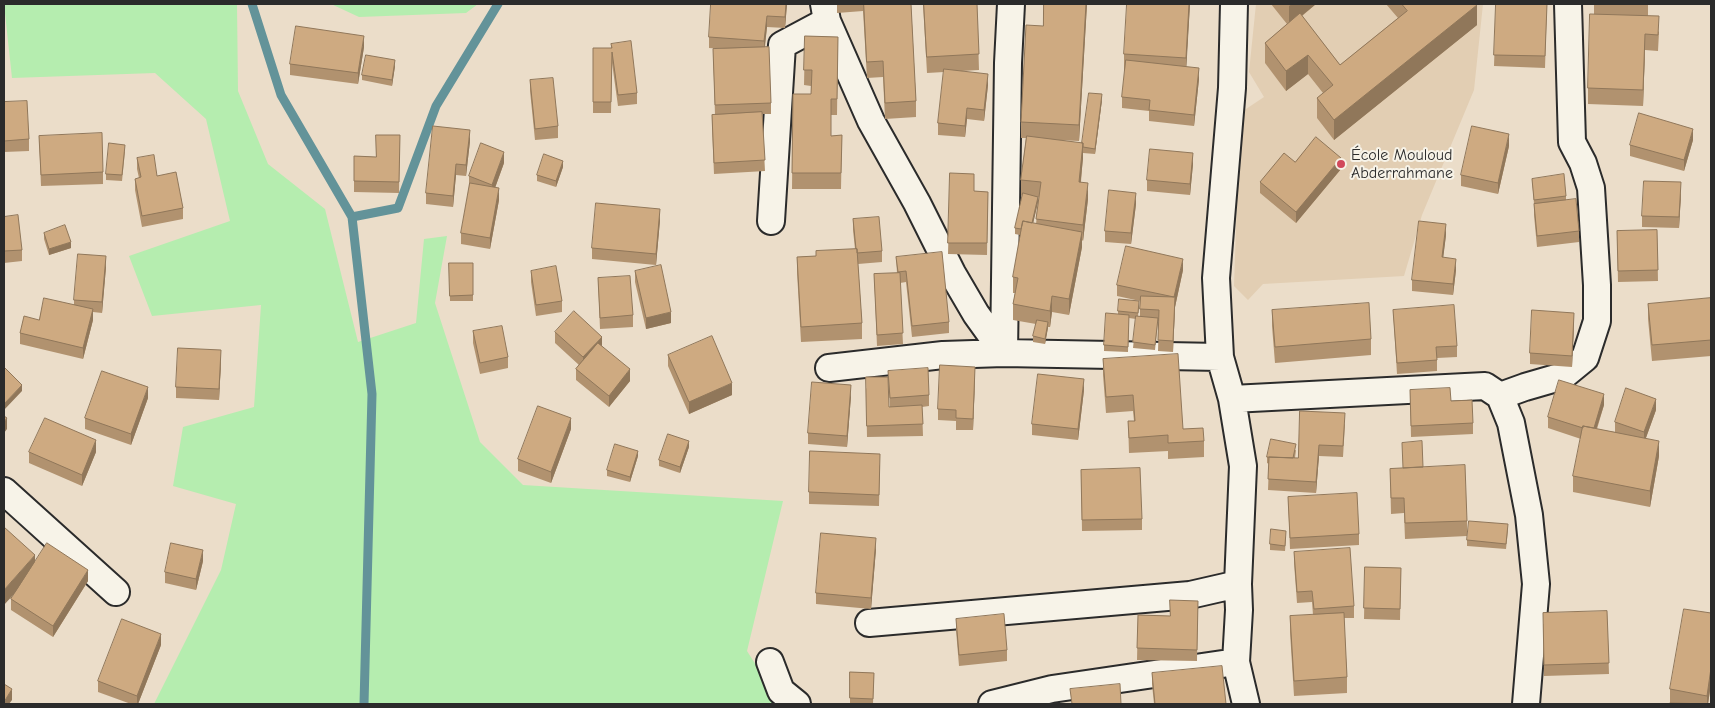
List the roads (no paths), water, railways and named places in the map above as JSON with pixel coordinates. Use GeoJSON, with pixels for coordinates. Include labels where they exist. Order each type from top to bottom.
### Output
{"type":"FeatureCollection","features":[{"type":"Feature","properties":{"kind":"street"},"geometry":{"type":"LineString","coordinates":[[1004,353],[1008,73],[1011,4]]}},
{"type":"Feature","properties":{"kind":"street"},"geometry":{"type":"LineString","coordinates":[[1234,4],[1232,88],[1216,278],[1220,357],[1232,399],[1243,466],[1236,662],[1246,704]]}},
{"type":"Feature","properties":{"kind":"street"},"geometry":{"type":"LineString","coordinates":[[1500,396],[1563,376],[1585,358],[1597,321],[1597,285],[1590,188],[1582,163],[1572,142],[1568,4]]}},
{"type":"Feature","properties":{"kind":"street"},"geometry":{"type":"LineString","coordinates":[[771,221],[782,46],[826,13],[871,121],[917,203],[952,273],[976,314],[1004,353]]}},
{"type":"Feature","properties":{"kind":"street"},"geometry":{"type":"LineString","coordinates":[[829,368],[943,355],[1004,353],[1220,357]]}},
{"type":"Feature","properties":{"kind":"street"},"geometry":{"type":"LineString","coordinates":[[1232,399],[1485,386],[1500,396],[1511,423],[1522,475],[1529,515],[1536,584],[1526,704]]}},
{"type":"Feature","properties":{"kind":"street"},"geometry":{"type":"LineString","coordinates":[[4,491],[116,592]]}},
{"type":"Feature","properties":{"kind":"street"},"geometry":{"type":"LineString","coordinates":[[869,623],[1190,595],[1238,584]]}},
{"type":"Feature","properties":{"kind":"street"},"geometry":{"type":"LineString","coordinates":[[770,662],[781,691],[797,704]]}},
{"type":"Feature","properties":{"kind":"street"},"geometry":{"type":"LineString","coordinates":[[992,704],[1052,689],[1236,662]]}},
{"type":"Feature","properties":{"kind":"waterway"},"geometry":{"type":"LineString","coordinates":[[252,4],[281,95],[352,217],[372,394],[364,704]]}},
{"type":"Feature","properties":{"kind":"waterway"},"geometry":{"type":"LineString","coordinates":[[352,217],[398,208],[436,106],[498,4]]}},
{"type":"Feature","properties":{"kind":"place","name":"École Mouloud Abderrahmane"},"geometry":{"type":"Point","coordinates":[1341,164]}}]}
